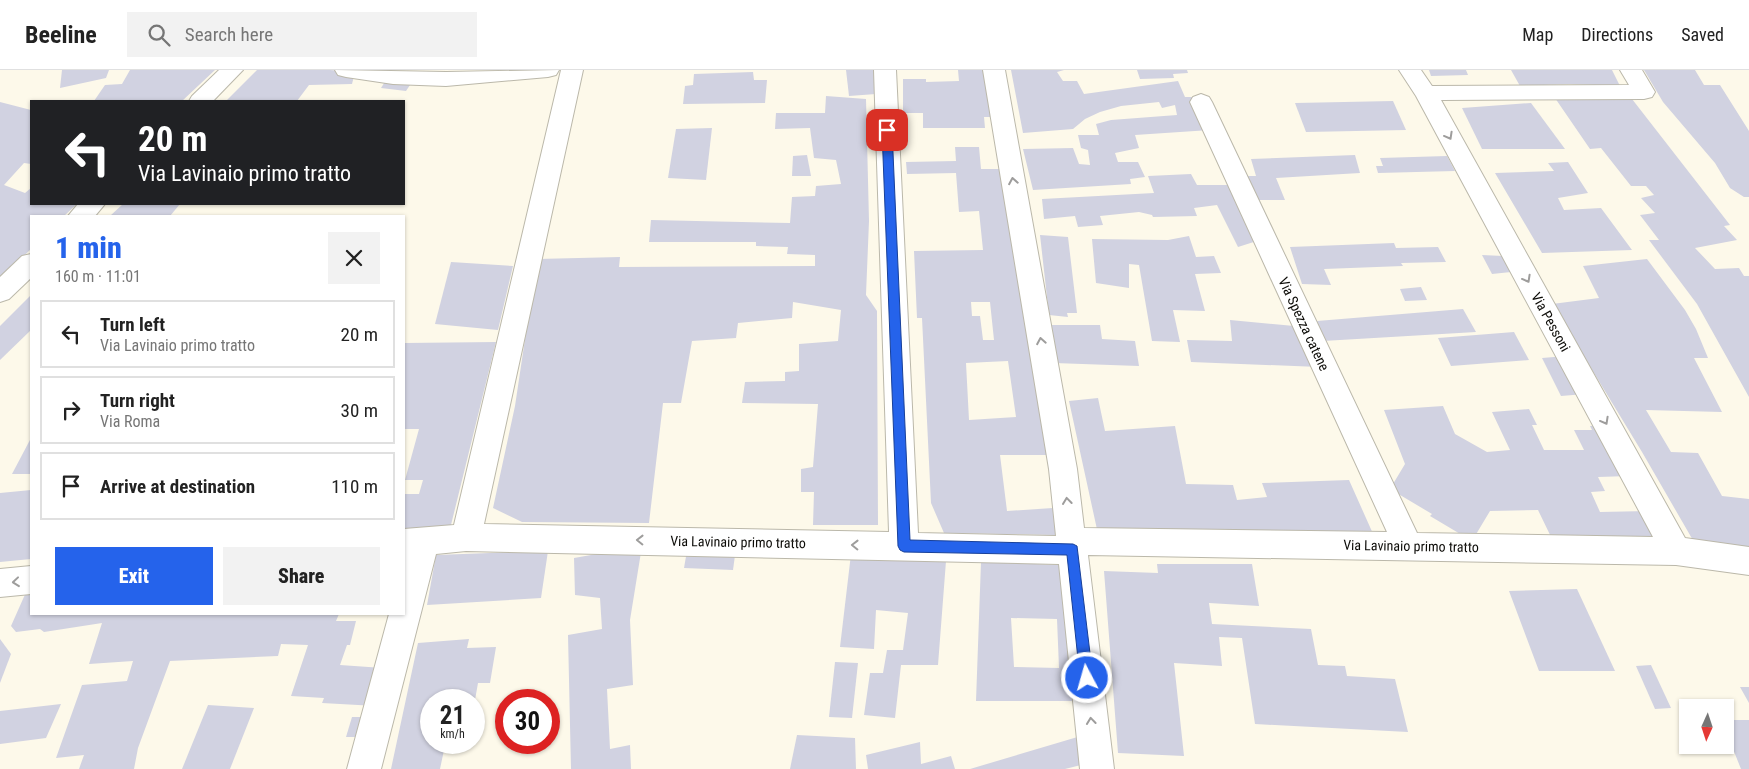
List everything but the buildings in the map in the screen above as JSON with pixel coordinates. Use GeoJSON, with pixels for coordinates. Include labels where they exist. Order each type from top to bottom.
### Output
{"type":"FeatureCollection","features":[{"type":"Feature","properties":{"kind":"street"},"geometry":{"type":"LineString","coordinates":[[201,100],[232,70]]}},
{"type":"Feature","properties":{"kind":"street"},"geometry":{"type":"LineString","coordinates":[[346,70],[393,77],[446,79],[548,70]]}},
{"type":"Feature","properties":{"kind":"street"},"geometry":{"type":"LineString","coordinates":[[466,537],[572,70]]}},
{"type":"Feature","properties":{"kind":"street"},"geometry":{"type":"LineString","coordinates":[[884,70],[904,546]]}},
{"type":"Feature","properties":{"kind":"street"},"geometry":{"type":"LineString","coordinates":[[994,70],[1063,469],[1097,769]]}},
{"type":"Feature","properties":{"kind":"street","name":"Via Pessoni"},"geometry":{"type":"LineString","coordinates":[[1410,70],[1426,93],[1676,551]]}},
{"type":"Feature","properties":{"kind":"street"},"geometry":{"type":"LineString","coordinates":[[1426,93],[1644,92],[1632,70]]}},
{"type":"Feature","properties":{"kind":"street","name":"Via Spezza catene"},"geometry":{"type":"LineString","coordinates":[[1201,102],[1408,546]]}},
{"type":"Feature","properties":{"kind":"street"},"geometry":{"type":"LineString","coordinates":[[81,215],[92,205]]}},
{"type":"Feature","properties":{"kind":"street"},"geometry":{"type":"LineString","coordinates":[[0,292],[30,263]]}},
{"type":"Feature","properties":{"kind":"street","name":"Via Lavinaio primo tratto"},"geometry":{"type":"LineString","coordinates":[[414,542],[466,537],[904,546],[1408,546],[1676,551],[1749,561]]}},
{"type":"Feature","properties":{"kind":"street"},"geometry":{"type":"LineString","coordinates":[[405,583],[414,542]]}},
{"type":"Feature","properties":{"kind":"street"},"geometry":{"type":"LineString","coordinates":[[0,584],[30,580]]}},
{"type":"Feature","properties":{"kind":"street"},"geometry":{"type":"LineString","coordinates":[[364,769],[398,615]]}},
{"type":"Feature","properties":{"kind":"route"},"geometry":{"type":"LineString","coordinates":[[887,130],[904,546],[1073,550],[1087,678]]}}]}
